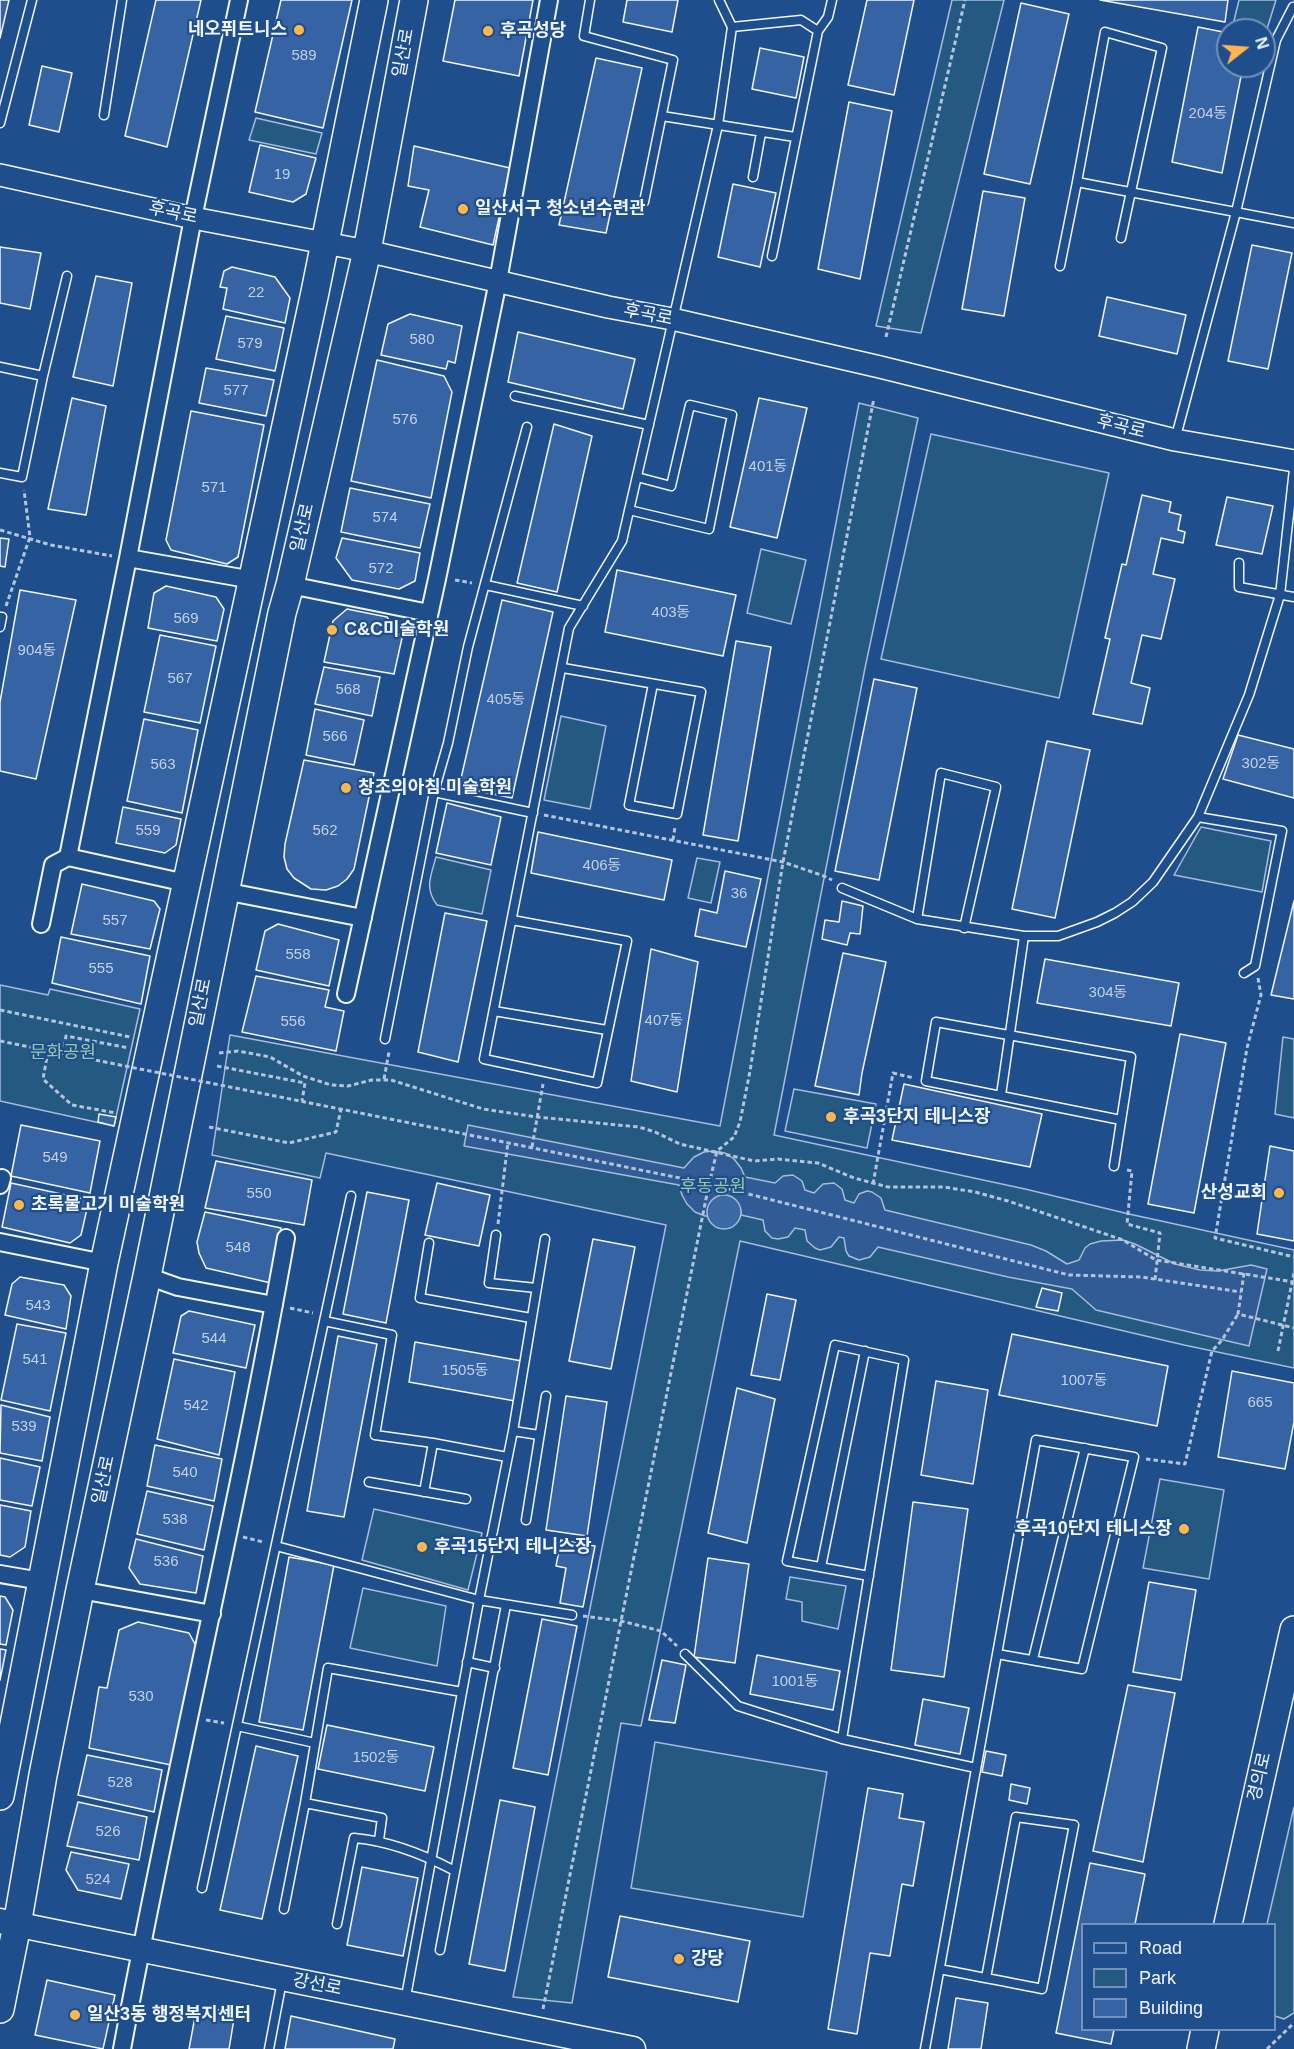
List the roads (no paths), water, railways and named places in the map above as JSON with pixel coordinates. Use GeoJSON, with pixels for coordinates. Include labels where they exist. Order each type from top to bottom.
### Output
{"type":"FeatureCollection","features":[{"type":"Feature","properties":{"kind":"main road"},"geometry":{"type":"LineString","coordinates":[[0,1797],[104,1263],[325,244],[374,0]]}},
{"type":"Feature","properties":{"kind":"main road","name":"일산로"},"geometry":{"type":"LineString","coordinates":[[0,2009],[8,1923],[43,1775],[279,625],[367,251],[414,0]]}},
{"type":"Feature","properties":{"kind":"main road","name":"경의로"},"geometry":{"type":"LineString","coordinates":[[1228,1923],[1294,1630]]}},
{"type":"Feature","properties":{"kind":"main road","name":"경의로"},"geometry":{"type":"LineString","coordinates":[[1242,1923],[1258,1831],[1294,1676]]}},
{"type":"Feature","properties":{"kind":"main road","name":"강선로"},"geometry":{"type":"LineString","coordinates":[[8,1923],[633,2049]]}},
{"type":"Feature","properties":{"kind":"main road"},"geometry":{"type":"LineString","coordinates":[[1201,2049],[1205,2031]]}},
{"type":"Feature","properties":{"kind":"main road"},"geometry":{"type":"LineString","coordinates":[[1220,2049],[1223,2031]]}},
{"type":"Feature","properties":{"kind":"street"},"geometry":{"type":"LineString","coordinates":[[68,857],[193,218],[240,0]]}},
{"type":"Feature","properties":{"kind":"street"},"geometry":{"type":"LineString","coordinates":[[346,994],[498,281],[549,0]]}},
{"type":"Feature","properties":{"kind":"street","name":"후곡로"},"geometry":{"type":"LineString","coordinates":[[0,175],[193,218],[367,251],[608,307],[672,319],[880,367],[1175,440],[1294,461]]}},
{"type":"Feature","properties":{"kind":"street"},"geometry":{"type":"LineString","coordinates":[[128,558],[253,580]]}},
{"type":"Feature","properties":{"kind":"street"},"geometry":{"type":"LineString","coordinates":[[290,585],[429,613]]}},
{"type":"Feature","properties":{"kind":"street"},"geometry":{"type":"LineString","coordinates":[[42,924],[53,865],[68,857],[186,883]]}},
{"type":"Feature","properties":{"kind":"street"},"geometry":{"type":"LineString","coordinates":[[224,891],[363,918]]}},
{"type":"Feature","properties":{"kind":"street"},"geometry":{"type":"LineString","coordinates":[[122,2049],[140,1950],[212,1614],[286,1238]]}},
{"type":"Feature","properties":{"kind":"street"},"geometry":{"type":"LineString","coordinates":[[0,1242],[104,1263]]}},
{"type":"Feature","properties":{"kind":"street"},"geometry":{"type":"LineString","coordinates":[[147,1276],[178,1287],[274,1305]]}},
{"type":"Feature","properties":{"kind":"street"},"geometry":{"type":"LineString","coordinates":[[0,1574],[41,1581]]}},
{"type":"Feature","properties":{"kind":"street"},"geometry":{"type":"LineString","coordinates":[[80,1590],[212,1614]]}},
{"type":"Feature","properties":{"kind":"lane"},"geometry":{"type":"LineString","coordinates":[[0,123],[32,0]]}},
{"type":"Feature","properties":{"kind":"lane"},"geometry":{"type":"LineString","coordinates":[[104,115],[122,0]]}},
{"type":"Feature","properties":{"kind":"lane"},"geometry":{"type":"LineString","coordinates":[[590,0],[584,36],[673,60],[644,202]]}},
{"type":"Feature","properties":{"kind":"lane"},"geometry":{"type":"LineString","coordinates":[[512,920],[627,940],[597,1083],[484,1059],[533,813],[563,668],[569,628],[622,541],[718,125],[732,27],[720,0]]}},
{"type":"Feature","properties":{"kind":"lane"},"geometry":{"type":"LineString","coordinates":[[772,256],[818,31],[828,17],[832,0]]}},
{"type":"Feature","properties":{"kind":"lane"},"geometry":{"type":"LineString","coordinates":[[1175,440],[1236,212],[1276,40],[1293,7]]}},
{"type":"Feature","properties":{"kind":"lane"},"geometry":{"type":"LineString","coordinates":[[732,27],[801,20],[818,31]]}},
{"type":"Feature","properties":{"kind":"lane"},"geometry":{"type":"LineString","coordinates":[[1060,266],[1105,32],[1162,48],[1121,238]]}},
{"type":"Feature","properties":{"kind":"lane"},"geometry":{"type":"LineString","coordinates":[[662,116],[795,137]]}},
{"type":"Feature","properties":{"kind":"lane"},"geometry":{"type":"LineString","coordinates":[[753,177],[761,132]]}},
{"type":"Feature","properties":{"kind":"lane"},"geometry":{"type":"LineString","coordinates":[[1077,182],[1294,223]]}},
{"type":"Feature","properties":{"kind":"lane"},"geometry":{"type":"LineString","coordinates":[[0,473],[22,477],[67,276]]}},
{"type":"Feature","properties":{"kind":"lane"},"geometry":{"type":"LineString","coordinates":[[0,367],[43,376]]}},
{"type":"Feature","properties":{"kind":"lane"},"geometry":{"type":"LineString","coordinates":[[514,396],[649,425]]}},
{"type":"Feature","properties":{"kind":"lane"},"geometry":{"type":"LineString","coordinates":[[629,510],[709,529],[732,415],[690,405],[671,486],[636,477]]}},
{"type":"Feature","properties":{"kind":"lane"},"geometry":{"type":"LineString","coordinates":[[385,1039],[434,792],[448,743],[468,648],[528,427]]}},
{"type":"Feature","properties":{"kind":"lane"},"geometry":{"type":"LineString","coordinates":[[842,888],[917,918],[964,928],[1024,936],[1058,936],[1078,930],[1132,902],[1153,882],[1198,816],[1250,695],[1280,595],[1294,469]]}},
{"type":"Feature","properties":{"kind":"lane"},"geometry":{"type":"LineString","coordinates":[[1239,563],[1239,587],[1294,597]]}},
{"type":"Feature","properties":{"kind":"lane"},"geometry":{"type":"LineString","coordinates":[[486,585],[583,606]]}},
{"type":"Feature","properties":{"kind":"lane"},"geometry":{"type":"LineString","coordinates":[[0,627],[1,617]]}},
{"type":"Feature","properties":{"kind":"lane"},"geometry":{"type":"LineString","coordinates":[[563,668],[701,692],[677,814],[629,805],[652,684]]}},
{"type":"Feature","properties":{"kind":"lane"},"geometry":{"type":"LineString","coordinates":[[917,918],[941,773],[996,787],[964,928]]}},
{"type":"Feature","properties":{"kind":"lane"},"geometry":{"type":"LineString","coordinates":[[434,792],[533,813]]}},
{"type":"Feature","properties":{"kind":"lane"},"geometry":{"type":"LineString","coordinates":[[1198,816],[1282,831],[1255,966],[1244,973]]}},
{"type":"Feature","properties":{"kind":"lane"},"geometry":{"type":"LineString","coordinates":[[1001,1095],[1024,936]]}},
{"type":"Feature","properties":{"kind":"lane"},"geometry":{"type":"LineString","coordinates":[[494,1011],[607,1030]]}},
{"type":"Feature","properties":{"kind":"lane"},"geometry":{"type":"LineString","coordinates":[[1114,1166],[1131,1057],[936,1022],[926,1081],[1121,1120]]}},
{"type":"Feature","properties":{"kind":"lane"},"geometry":{"type":"LineString","coordinates":[[202,1888],[351,1196]]}},
{"type":"Feature","properties":{"kind":"lane"},"geometry":{"type":"LineString","coordinates":[[496,1235],[489,1283],[537,1288]]}},
{"type":"Feature","properties":{"kind":"lane"},"geometry":{"type":"LineString","coordinates":[[405,2002],[467,1662],[513,1431],[545,1239]]}},
{"type":"Feature","properties":{"kind":"lane"},"geometry":{"type":"LineString","coordinates":[[429,1242],[420,1298],[531,1318]]}},
{"type":"Feature","properties":{"kind":"lane"},"geometry":{"type":"LineString","coordinates":[[324,1321],[392,1335],[375,1435],[507,1457]]}},
{"type":"Feature","properties":{"kind":"lane"},"geometry":{"type":"LineString","coordinates":[[842,1739],[904,1360],[834,1345],[787,1561],[868,1576]]}},
{"type":"Feature","properties":{"kind":"lane"},"geometry":{"type":"LineString","coordinates":[[821,1567],[865,1351]]}},
{"type":"Feature","properties":{"kind":"lane"},"geometry":{"type":"LineString","coordinates":[[526,1520],[546,1396]]}},
{"type":"Feature","properties":{"kind":"lane"},"geometry":{"type":"LineString","coordinates":[[513,1431],[539,1435]]}},
{"type":"Feature","properties":{"kind":"lane"},"geometry":{"type":"LineString","coordinates":[[925,2049],[1036,1440],[1134,1457],[1082,1669],[997,1654]]}},
{"type":"Feature","properties":{"kind":"lane"},"geometry":{"type":"LineString","coordinates":[[424,1492],[433,1443]]}},
{"type":"Feature","properties":{"kind":"lane"},"geometry":{"type":"LineString","coordinates":[[1033,1659],[1085,1448]]}},
{"type":"Feature","properties":{"kind":"lane"},"geometry":{"type":"LineString","coordinates":[[369,1482],[466,1499]]}},
{"type":"Feature","properties":{"kind":"lane"},"geometry":{"type":"LineString","coordinates":[[276,1546],[479,1600],[572,1615]]}},
{"type":"Feature","properties":{"kind":"lane"},"geometry":{"type":"LineString","coordinates":[[440,1950],[506,1605]]}},
{"type":"Feature","properties":{"kind":"lane"},"geometry":{"type":"LineString","coordinates":[[685,1654],[738,1706],[842,1739],[976,1768]]}},
{"type":"Feature","properties":{"kind":"lane"},"geometry":{"type":"LineString","coordinates":[[467,1662],[495,1668]]}},
{"type":"Feature","properties":{"kind":"lane"},"geometry":{"type":"LineString","coordinates":[[284,1909],[328,1668],[462,1692]]}},
{"type":"Feature","properties":{"kind":"lane"},"geometry":{"type":"LineString","coordinates":[[237,1726],[315,1743]]}},
{"type":"Feature","properties":{"kind":"lane"},"geometry":{"type":"LineString","coordinates":[[305,1803],[382,1818],[379,1840]]}},
{"type":"Feature","properties":{"kind":"lane"},"geometry":{"type":"LineString","coordinates":[[940,1969],[1042,1989],[1074,1825],[1016,1816],[986,1978]]}},
{"type":"Feature","properties":{"kind":"lane"},"geometry":{"type":"LineString","coordinates":[[337,1924],[354,1838],[379,1840],[431,1858],[455,1871]]}},
{"type":"Feature","properties":{"kind":"lane"},"geometry":{"type":"LineString","coordinates":[[269,2049],[283,1978]]}},
{"type":"Feature","properties":{"kind":"place","name":"네오퓌트니스"},"geometry":{"type":"Point","coordinates":[299,30]}},
{"type":"Feature","properties":{"kind":"place","name":"후곡성당"},"geometry":{"type":"Point","coordinates":[488,31]}},
{"type":"Feature","properties":{"kind":"place","name":"일산서구 청소년수련관"},"geometry":{"type":"Point","coordinates":[463,209]}},
{"type":"Feature","properties":{"kind":"place","name":"C&C미술학원"},"geometry":{"type":"Point","coordinates":[332,630]}},
{"type":"Feature","properties":{"kind":"place","name":"창조의아침 미술학원"},"geometry":{"type":"Point","coordinates":[346,788]}},
{"type":"Feature","properties":{"kind":"place","name":"후곡3단지 테니스장"},"geometry":{"type":"Point","coordinates":[831,1117]}},
{"type":"Feature","properties":{"kind":"place","name":"산성교회"},"geometry":{"type":"Point","coordinates":[1279,1193]}},
{"type":"Feature","properties":{"kind":"place","name":"초록물고기 미술학원"},"geometry":{"type":"Point","coordinates":[19,1205]}},
{"type":"Feature","properties":{"kind":"place","name":"후곡10단지 테니스장"},"geometry":{"type":"Point","coordinates":[1184,1529]}},
{"type":"Feature","properties":{"kind":"place","name":"후곡15단지 테니스장"},"geometry":{"type":"Point","coordinates":[422,1547]}},
{"type":"Feature","properties":{"kind":"place","name":"강당"},"geometry":{"type":"Point","coordinates":[679,1959]}},
{"type":"Feature","properties":{"kind":"place","name":"일산3동 행정복지센터"},"geometry":{"type":"Point","coordinates":[75,2015]}},
{"type":"Feature","properties":{"kind":"park label","name":"문화공원"},"geometry":{"type":"Point","coordinates":[63,1053]}},
{"type":"Feature","properties":{"kind":"park label","name":"후동공원"},"geometry":{"type":"Point","coordinates":[713,1187]}}]}
